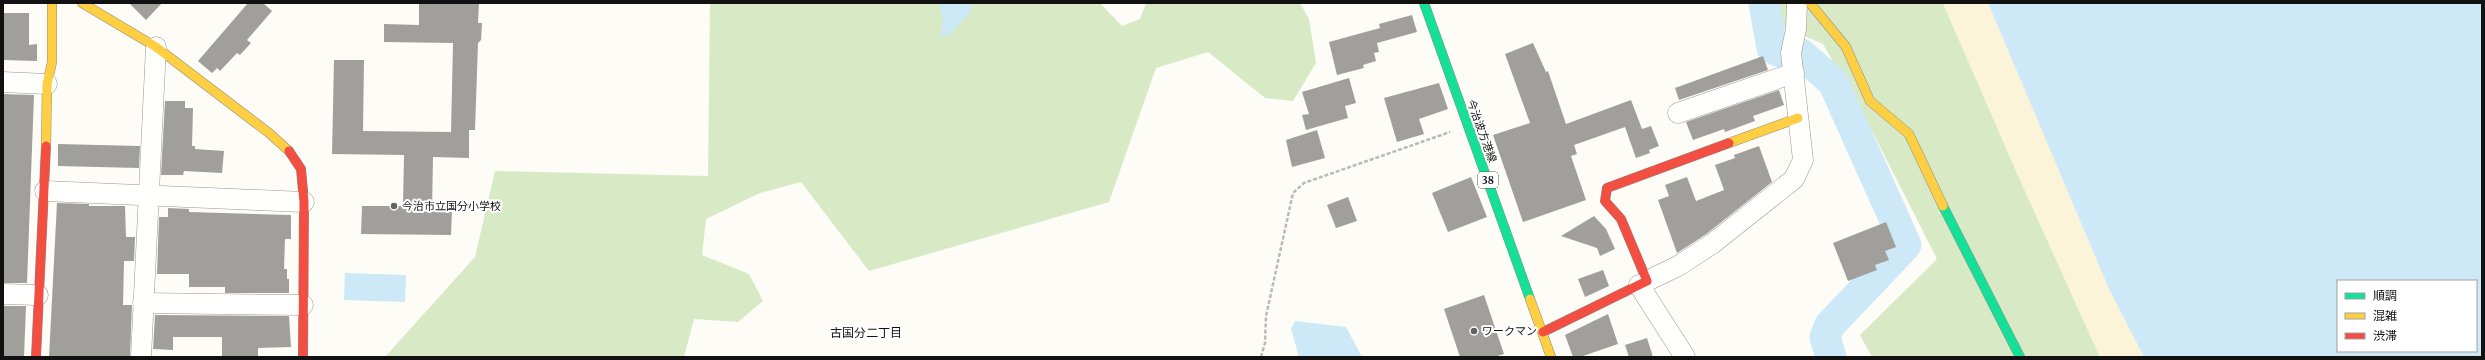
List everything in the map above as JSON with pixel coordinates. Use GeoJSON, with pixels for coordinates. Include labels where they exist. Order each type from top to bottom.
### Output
{"type":"FeatureCollection","features":[{"type":"Feature","properties":{"kind":"street"},"geometry":{"type":"LineString","coordinates":[[36,357],[38,295],[45,191],[47,84],[52,62],[52,3]]}},
{"type":"Feature","properties":{"kind":"street"},"geometry":{"type":"LineString","coordinates":[[82,3],[156,47],[269,133],[288,150],[301,169],[304,202],[302,357]]}},
{"type":"Feature","properties":{"kind":"street","name":"今治波方港線"},"geometry":{"type":"LineString","coordinates":[[1424,3],[1544,332],[1551,357]]}},
{"type":"Feature","properties":{"kind":"street"},"geometry":{"type":"LineString","coordinates":[[1544,332],[1678,266],[1712,244],[1794,179],[1803,160],[1791,53],[1796,29],[1797,3]]}},
{"type":"Feature","properties":{"kind":"street"},"geometry":{"type":"LineString","coordinates":[[1810,3],[1846,47],[1870,101],[1909,134],[1932,185],[2020,357]]}},
{"type":"Feature","properties":{"kind":"street"},"geometry":{"type":"LineString","coordinates":[[141,357],[156,47]]}},
{"type":"Feature","properties":{"kind":"street"},"geometry":{"type":"LineString","coordinates":[[1678,114],[1794,73]]}},
{"type":"Feature","properties":{"kind":"street"},"geometry":{"type":"LineString","coordinates":[[3,82],[47,84]]}},
{"type":"Feature","properties":{"kind":"street"},"geometry":{"type":"LineString","coordinates":[[1685,357],[1643,283],[1621,219],[1604,201],[1607,188],[1798,118]]}},
{"type":"Feature","properties":{"kind":"street"},"geometry":{"type":"LineString","coordinates":[[45,191],[148,197],[304,202]]}},
{"type":"Feature","properties":{"kind":"street"},"geometry":{"type":"LineString","coordinates":[[3,294],[38,295]]}},
{"type":"Feature","properties":{"kind":"street"},"geometry":{"type":"LineString","coordinates":[[143,303],[303,305]]}},
{"type":"Feature","properties":{"kind":"path"},"geometry":{"type":"LineString","coordinates":[[1261,357],[1265,343],[1266,316],[1293,193],[1304,183],[1468,126]]}},
{"type":"Feature","properties":{"kind":"green space"},"geometry":{"type":"Polygon","coordinates":[[[710,3],[1100,3],[1122,26],[1140,19],[1146,3],[1300,3],[1309,19],[1316,63],[1293,101],[1265,98],[1208,52],[1156,68],[1109,202],[869,271],[801,182],[760,193],[706,219],[702,255],[749,274],[763,301],[738,322],[694,319],[684,357],[385,357],[475,257],[495,171],[708,176],[710,3]]]}},
{"type":"Feature","properties":{"kind":"green space"},"geometry":{"type":"Polygon","coordinates":[[[1775,3],[1943,3],[2017,173],[2100,357],[1872,357],[1860,335],[1937,259],[1867,121],[1823,44],[1781,26],[1775,3]]]}},
{"type":"Feature","properties":{"kind":"sand"},"geometry":{"type":"Polygon","coordinates":[[[1943,3],[1988,3],[2109,289],[2144,357],[2100,357],[2017,173],[1943,3]]]}},
{"type":"Feature","properties":{"kind":"water"},"geometry":{"type":"Polygon","coordinates":[[[940,3],[974,3],[968,15],[948,36],[940,35],[943,22],[940,3]]]}},
{"type":"Feature","properties":{"kind":"water"},"geometry":{"type":"Polygon","coordinates":[[[1988,3],[2482,3],[2482,357],[2144,357],[2109,289],[1988,3]]]}},
{"type":"Feature","properties":{"kind":"water"},"geometry":{"type":"Polygon","coordinates":[[[345,273],[406,275],[405,302],[344,300],[345,273]]]}},
{"type":"Feature","properties":{"kind":"water"},"geometry":{"type":"Polygon","coordinates":[[[1295,321],[1346,327],[1362,357],[1299,357],[1291,329],[1295,321]]]}},
{"type":"Feature","properties":{"kind":"building"},"geometry":{"type":"Polygon","coordinates":[[[129,3],[162,3],[146,20],[129,3]]]}},
{"type":"Feature","properties":{"kind":"building"},"geometry":{"type":"Polygon","coordinates":[[[248,3],[263,3],[272,11],[247,40],[251,43],[240,55],[237,53],[220,71],[217,68],[212,73],[198,61],[248,3]]]}},
{"type":"Feature","properties":{"kind":"building"},"geometry":{"type":"Polygon","coordinates":[[[419,3],[479,3],[478,23],[482,23],[481,40],[478,43],[475,130],[469,130],[469,158],[433,157],[432,210],[452,210],[451,235],[361,234],[362,206],[403,206],[404,155],[332,154],[334,60],[364,60],[363,131],[451,132],[453,43],[384,42],[384,24],[419,25],[419,3]]]}},
{"type":"Feature","properties":{"kind":"building"},"geometry":{"type":"Polygon","coordinates":[[[3,13],[29,13],[29,45],[37,44],[37,61],[3,60],[3,13]]]}},
{"type":"Feature","properties":{"kind":"building"},"geometry":{"type":"Polygon","coordinates":[[[1412,15],[1417,32],[1377,43],[1379,52],[1374,53],[1376,61],[1363,65],[1364,68],[1337,75],[1329,42],[1380,28],[1379,24],[1412,15]]]}},
{"type":"Feature","properties":{"kind":"building"},"geometry":{"type":"Polygon","coordinates":[[[1533,43],[1546,72],[1548,71],[1566,124],[1631,100],[1642,129],[1651,126],[1659,146],[1649,150],[1650,153],[1636,158],[1625,127],[1574,145],[1577,154],[1571,156],[1586,200],[1523,222],[1493,135],[1530,123],[1505,54],[1533,43]]]}},
{"type":"Feature","properties":{"kind":"building"},"geometry":{"type":"Polygon","coordinates":[[[1763,56],[1768,70],[1679,100],[1675,88],[1763,56]]]}},
{"type":"Feature","properties":{"kind":"building"},"geometry":{"type":"Polygon","coordinates":[[[1349,78],[1356,103],[1345,106],[1348,118],[1306,130],[1302,115],[1309,114],[1302,92],[1349,78]]]}},
{"type":"Feature","properties":{"kind":"building"},"geometry":{"type":"Polygon","coordinates":[[[1439,83],[1448,109],[1419,119],[1424,134],[1397,142],[1384,98],[1439,83]]]}},
{"type":"Feature","properties":{"kind":"building"},"geometry":{"type":"Polygon","coordinates":[[[1779,90],[1784,105],[1753,116],[1755,121],[1725,132],[1724,129],[1693,140],[1686,122],[1779,90]]]}},
{"type":"Feature","properties":{"kind":"building"},"geometry":{"type":"Polygon","coordinates":[[[3,94],[34,95],[27,283],[3,283],[3,94]]]}},
{"type":"Feature","properties":{"kind":"building"},"geometry":{"type":"Polygon","coordinates":[[[165,101],[185,101],[185,108],[193,108],[192,146],[195,146],[195,149],[224,151],[222,173],[184,171],[183,175],[161,175],[165,101]]]}},
{"type":"Feature","properties":{"kind":"building"},"geometry":{"type":"Polygon","coordinates":[[[1317,130],[1325,158],[1292,167],[1286,140],[1317,130]]]}},
{"type":"Feature","properties":{"kind":"building"},"geometry":{"type":"Polygon","coordinates":[[[58,144],[140,146],[139,168],[58,166],[58,144]]]}},
{"type":"Feature","properties":{"kind":"building"},"geometry":{"type":"Polygon","coordinates":[[[1759,146],[1772,182],[1705,235],[1677,253],[1658,200],[1669,196],[1665,185],[1687,177],[1696,201],[1724,190],[1715,165],[1735,158],[1734,155],[1759,146]]]}},
{"type":"Feature","properties":{"kind":"building"},"geometry":{"type":"Polygon","coordinates":[[[1471,177],[1487,217],[1448,232],[1432,193],[1471,177]]]}},
{"type":"Feature","properties":{"kind":"building"},"geometry":{"type":"Polygon","coordinates":[[[1348,197],[1357,221],[1336,228],[1327,205],[1348,197]]]}},
{"type":"Feature","properties":{"kind":"building"},"geometry":{"type":"Polygon","coordinates":[[[57,203],[89,204],[89,206],[125,206],[126,237],[135,237],[134,261],[124,261],[123,305],[132,305],[130,357],[49,357],[57,203]]]}},
{"type":"Feature","properties":{"kind":"building"},"geometry":{"type":"Polygon","coordinates":[[[168,208],[189,209],[189,212],[291,215],[291,239],[285,239],[284,269],[287,269],[289,293],[225,293],[225,287],[189,287],[189,274],[157,274],[159,217],[168,217],[168,208]]]}},
{"type":"Feature","properties":{"kind":"building"},"geometry":{"type":"Polygon","coordinates":[[[1594,216],[1606,229],[1615,249],[1600,256],[1597,248],[1561,236],[1594,216]]]}},
{"type":"Feature","properties":{"kind":"building"},"geometry":{"type":"Polygon","coordinates":[[[1886,222],[1896,247],[1885,251],[1889,260],[1875,265],[1877,270],[1848,281],[1833,243],[1886,222]]]}},
{"type":"Feature","properties":{"kind":"building"},"geometry":{"type":"Polygon","coordinates":[[[1603,270],[1609,286],[1585,297],[1578,279],[1603,270]]]}},
{"type":"Feature","properties":{"kind":"building","name":"ワークマン"},"geometry":{"type":"Polygon","coordinates":[[[1484,295],[1504,354],[1494,357],[1460,357],[1444,309],[1484,295]]]}},
{"type":"Feature","properties":{"kind":"building"},"geometry":{"type":"Polygon","coordinates":[[[3,306],[26,306],[24,357],[3,357],[3,306]]]}},
{"type":"Feature","properties":{"kind":"building"},"geometry":{"type":"Polygon","coordinates":[[[1608,314],[1618,344],[1580,357],[1573,357],[1565,335],[1608,314]]]}},
{"type":"Feature","properties":{"kind":"building"},"geometry":{"type":"Polygon","coordinates":[[[155,315],[289,316],[291,347],[258,348],[258,357],[222,357],[222,337],[173,337],[173,350],[153,349],[155,315]]]}},
{"type":"Feature","properties":{"kind":"building"},"geometry":{"type":"Polygon","coordinates":[[[1647,338],[1653,357],[1629,357],[1625,345],[1647,338]]]}},
{"type":"Feature","properties":{"kind":"waterway"},"geometry":{"type":"LineString","coordinates":[[1764,3],[1772,48],[1780,52],[1801,54],[1833,82],[1906,245],[1830,325],[1825,337],[1831,357]]}},
{"type":"Feature","properties":{"kind":"traffic: fast"},"geometry":{"type":"LineString","coordinates":[[1424,3],[1530,299]]}},
{"type":"Feature","properties":{"kind":"traffic: fast"},"geometry":{"type":"LineString","coordinates":[[1943,206],[2020,357]]}},
{"type":"Feature","properties":{"kind":"traffic: slow"},"geometry":{"type":"LineString","coordinates":[[46,146],[47,84],[52,62],[52,3]]}},
{"type":"Feature","properties":{"kind":"traffic: slow"},"geometry":{"type":"LineString","coordinates":[[82,3],[156,47],[269,133],[289,151]]}},
{"type":"Feature","properties":{"kind":"traffic: slow"},"geometry":{"type":"LineString","coordinates":[[1810,3],[1846,47],[1870,101],[1909,134],[1943,206]]}},
{"type":"Feature","properties":{"kind":"traffic: slow"},"geometry":{"type":"LineString","coordinates":[[1729,143],[1798,118]]}},
{"type":"Feature","properties":{"kind":"traffic: slow"},"geometry":{"type":"LineString","coordinates":[[1530,299],[1551,357]]}},
{"type":"Feature","properties":{"kind":"traffic: jam"},"geometry":{"type":"LineString","coordinates":[[1543,332],[1647,281],[1621,219],[1605,201],[1607,188],[1729,143]]}},
{"type":"Feature","properties":{"kind":"traffic: jam"},"geometry":{"type":"LineString","coordinates":[[36,357],[46,146]]}},
{"type":"Feature","properties":{"kind":"traffic: jam"},"geometry":{"type":"LineString","coordinates":[[289,151],[301,169],[304,202],[303,357]]}},
{"type":"Feature","properties":{"kind":"place","name":"今治市立国分小学校"},"geometry":{"type":"Point","coordinates":[394,206]}},
{"type":"Feature","properties":{"kind":"place","name":"ワークマン"},"geometry":{"type":"Point","coordinates":[1474,331]}},
{"type":"Feature","properties":{"kind":"district","name":"古国分二丁目"},"geometry":{"type":"Point","coordinates":[866,332]}}]}
